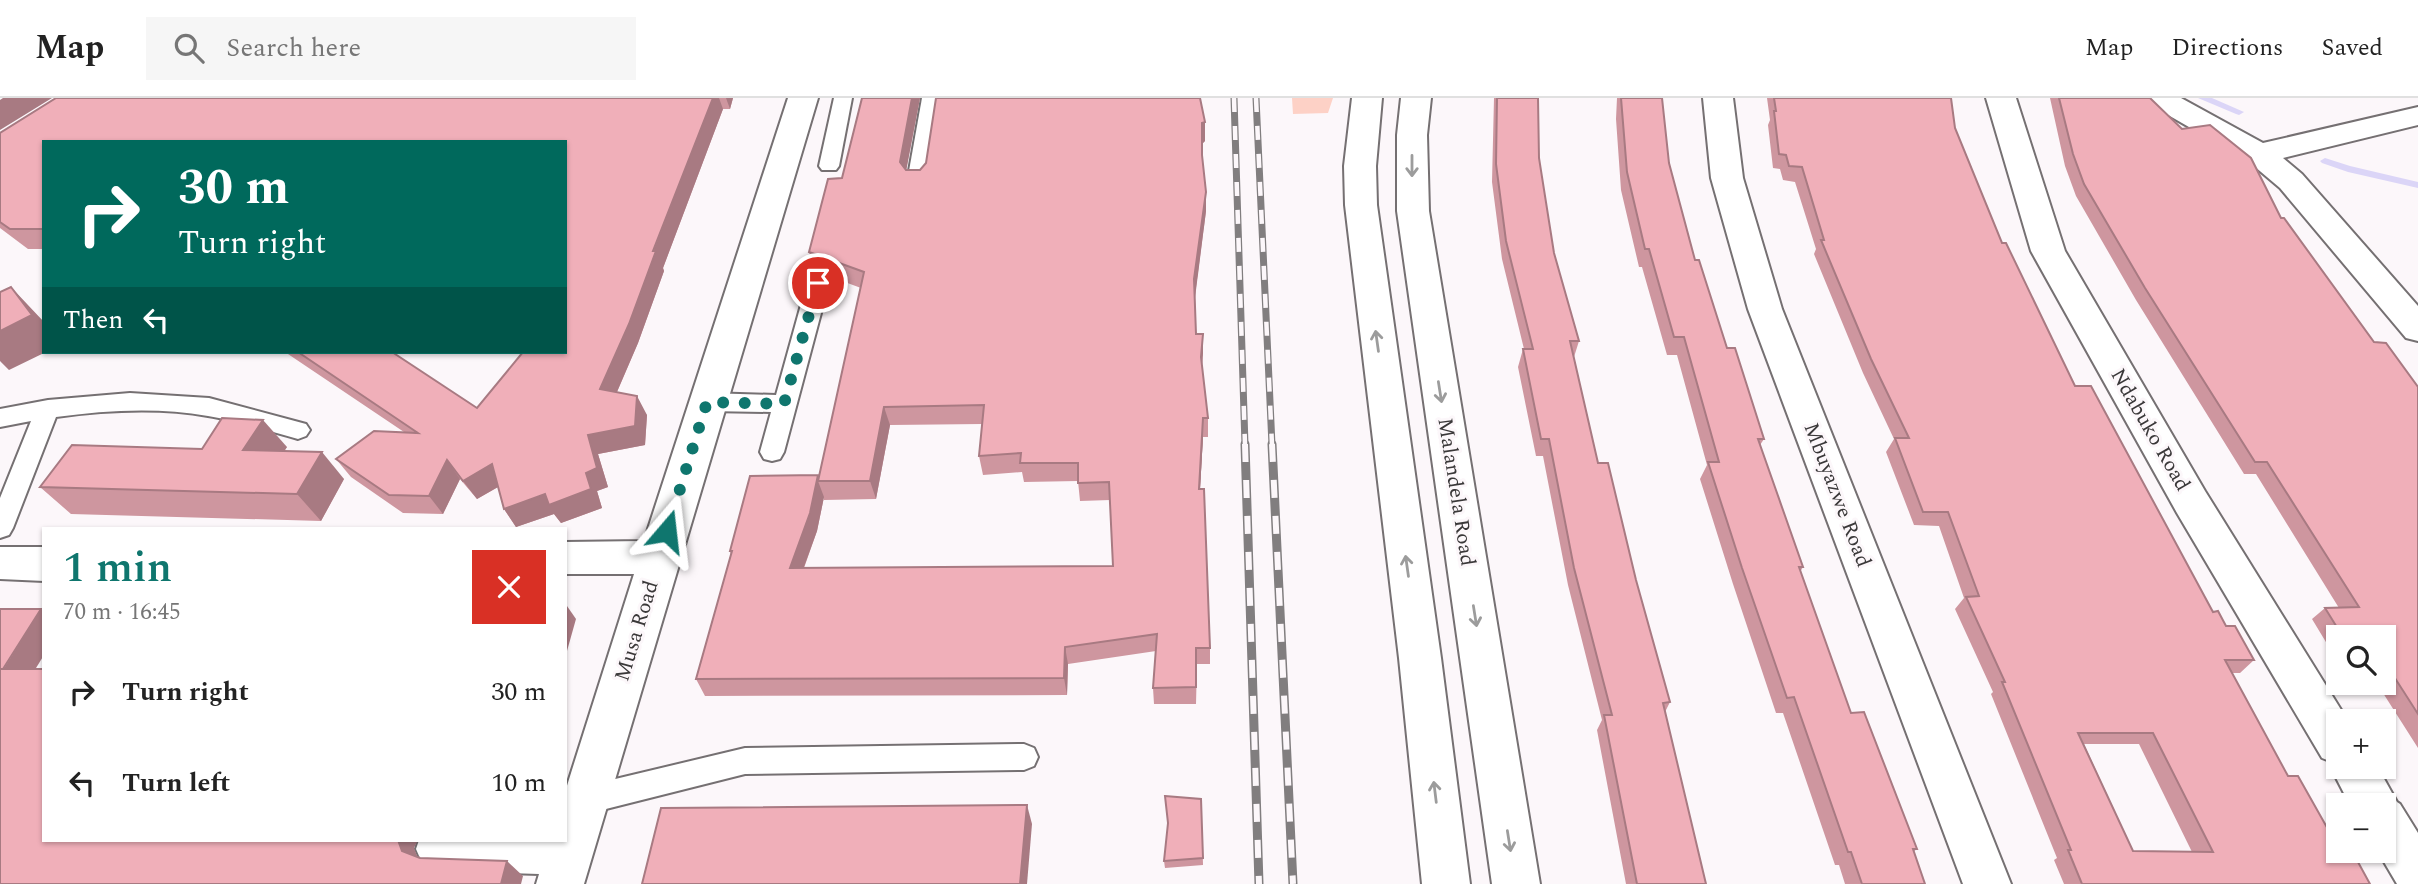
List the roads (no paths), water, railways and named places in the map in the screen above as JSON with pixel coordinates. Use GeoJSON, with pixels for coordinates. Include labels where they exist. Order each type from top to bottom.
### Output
{"type":"FeatureCollection","features":[{"type":"Feature","properties":{"kind":"street","name":"Musa Road"},"geometry":{"type":"LineString","coordinates":[[564,868],[803,98]]}},
{"type":"Feature","properties":{"kind":"street"},"geometry":{"type":"LineString","coordinates":[[1367,98],[1360,166],[1361,205],[1420,658],[1446,884]]}},
{"type":"Feature","properties":{"kind":"street","name":"Malandela Road"},"geometry":{"type":"LineString","coordinates":[[1416,98],[1412,147],[1413,211],[1516,884]]}},
{"type":"Feature","properties":{"kind":"street","name":"Mbuyazwe Road"},"geometry":{"type":"LineString","coordinates":[[1718,98],[1717,126],[1736,216],[1765,309],[1987,884]]}},
{"type":"Feature","properties":{"kind":"street","name":"Ndabuko Road"},"geometry":{"type":"LineString","coordinates":[[2001,98],[2048,251],[2191,502],[2326,724]]}},
{"type":"Feature","properties":{"kind":"street"},"geometry":{"type":"LineString","coordinates":[[2158,98],[2259,154],[2291,181],[2418,329]]}},
{"type":"Feature","properties":{"kind":"street"},"geometry":{"type":"LineString","coordinates":[[2259,154],[2418,116]]}},
{"type":"Feature","properties":{"kind":"street"},"geometry":{"type":"LineString","coordinates":[[567,558],[659,556]]}},
{"type":"Feature","properties":{"kind":"street"},"geometry":{"type":"LineString","coordinates":[[0,563],[42,564]]}},
{"type":"Feature","properties":{"kind":"street"},"geometry":{"type":"LineString","coordinates":[[2396,839],[2418,876]]}},
{"type":"Feature","properties":{"kind":"street"},"geometry":{"type":"LineString","coordinates":[[441,842],[439,849],[564,868]]}},
{"type":"Feature","properties":{"kind":"lane"},"geometry":{"type":"LineString","coordinates":[[829,166],[843,98]]}},
{"type":"Feature","properties":{"kind":"lane"},"geometry":{"type":"LineString","coordinates":[[917,181],[932,98]]}},
{"type":"Feature","properties":{"kind":"lane"},"geometry":{"type":"LineString","coordinates":[[772,452],[818,283]]}},
{"type":"Feature","properties":{"kind":"lane"},"geometry":{"type":"LineString","coordinates":[[0,418],[48,409],[131,401],[207,407],[298,430]]}},
{"type":"Feature","properties":{"kind":"lane"},"geometry":{"type":"LineString","coordinates":[[707,402],[784,404]]}},
{"type":"Feature","properties":{"kind":"lane"},"geometry":{"type":"LineString","coordinates":[[0,528],[48,409]]}},
{"type":"Feature","properties":{"kind":"lane"},"geometry":{"type":"LineString","coordinates":[[586,800],[745,761],[1024,757]]}},
{"type":"Feature","properties":{"kind":"waterway"},"geometry":{"type":"LineString","coordinates":[[2203,98],[2239,112]]}},
{"type":"Feature","properties":{"kind":"waterway"},"geometry":{"type":"LineString","coordinates":[[2325,161],[2418,185]]}},
{"type":"Feature","properties":{"kind":"railway"},"geometry":{"type":"LineString","coordinates":[[1234,98],[1245,445]]}},
{"type":"Feature","properties":{"kind":"railway"},"geometry":{"type":"LineString","coordinates":[[1256,98],[1272,445]]}},
{"type":"Feature","properties":{"kind":"railway"},"geometry":{"type":"LineString","coordinates":[[1245,444],[1259,884]]}},
{"type":"Feature","properties":{"kind":"railway"},"geometry":{"type":"LineString","coordinates":[[1272,444],[1293,884]]}}]}
